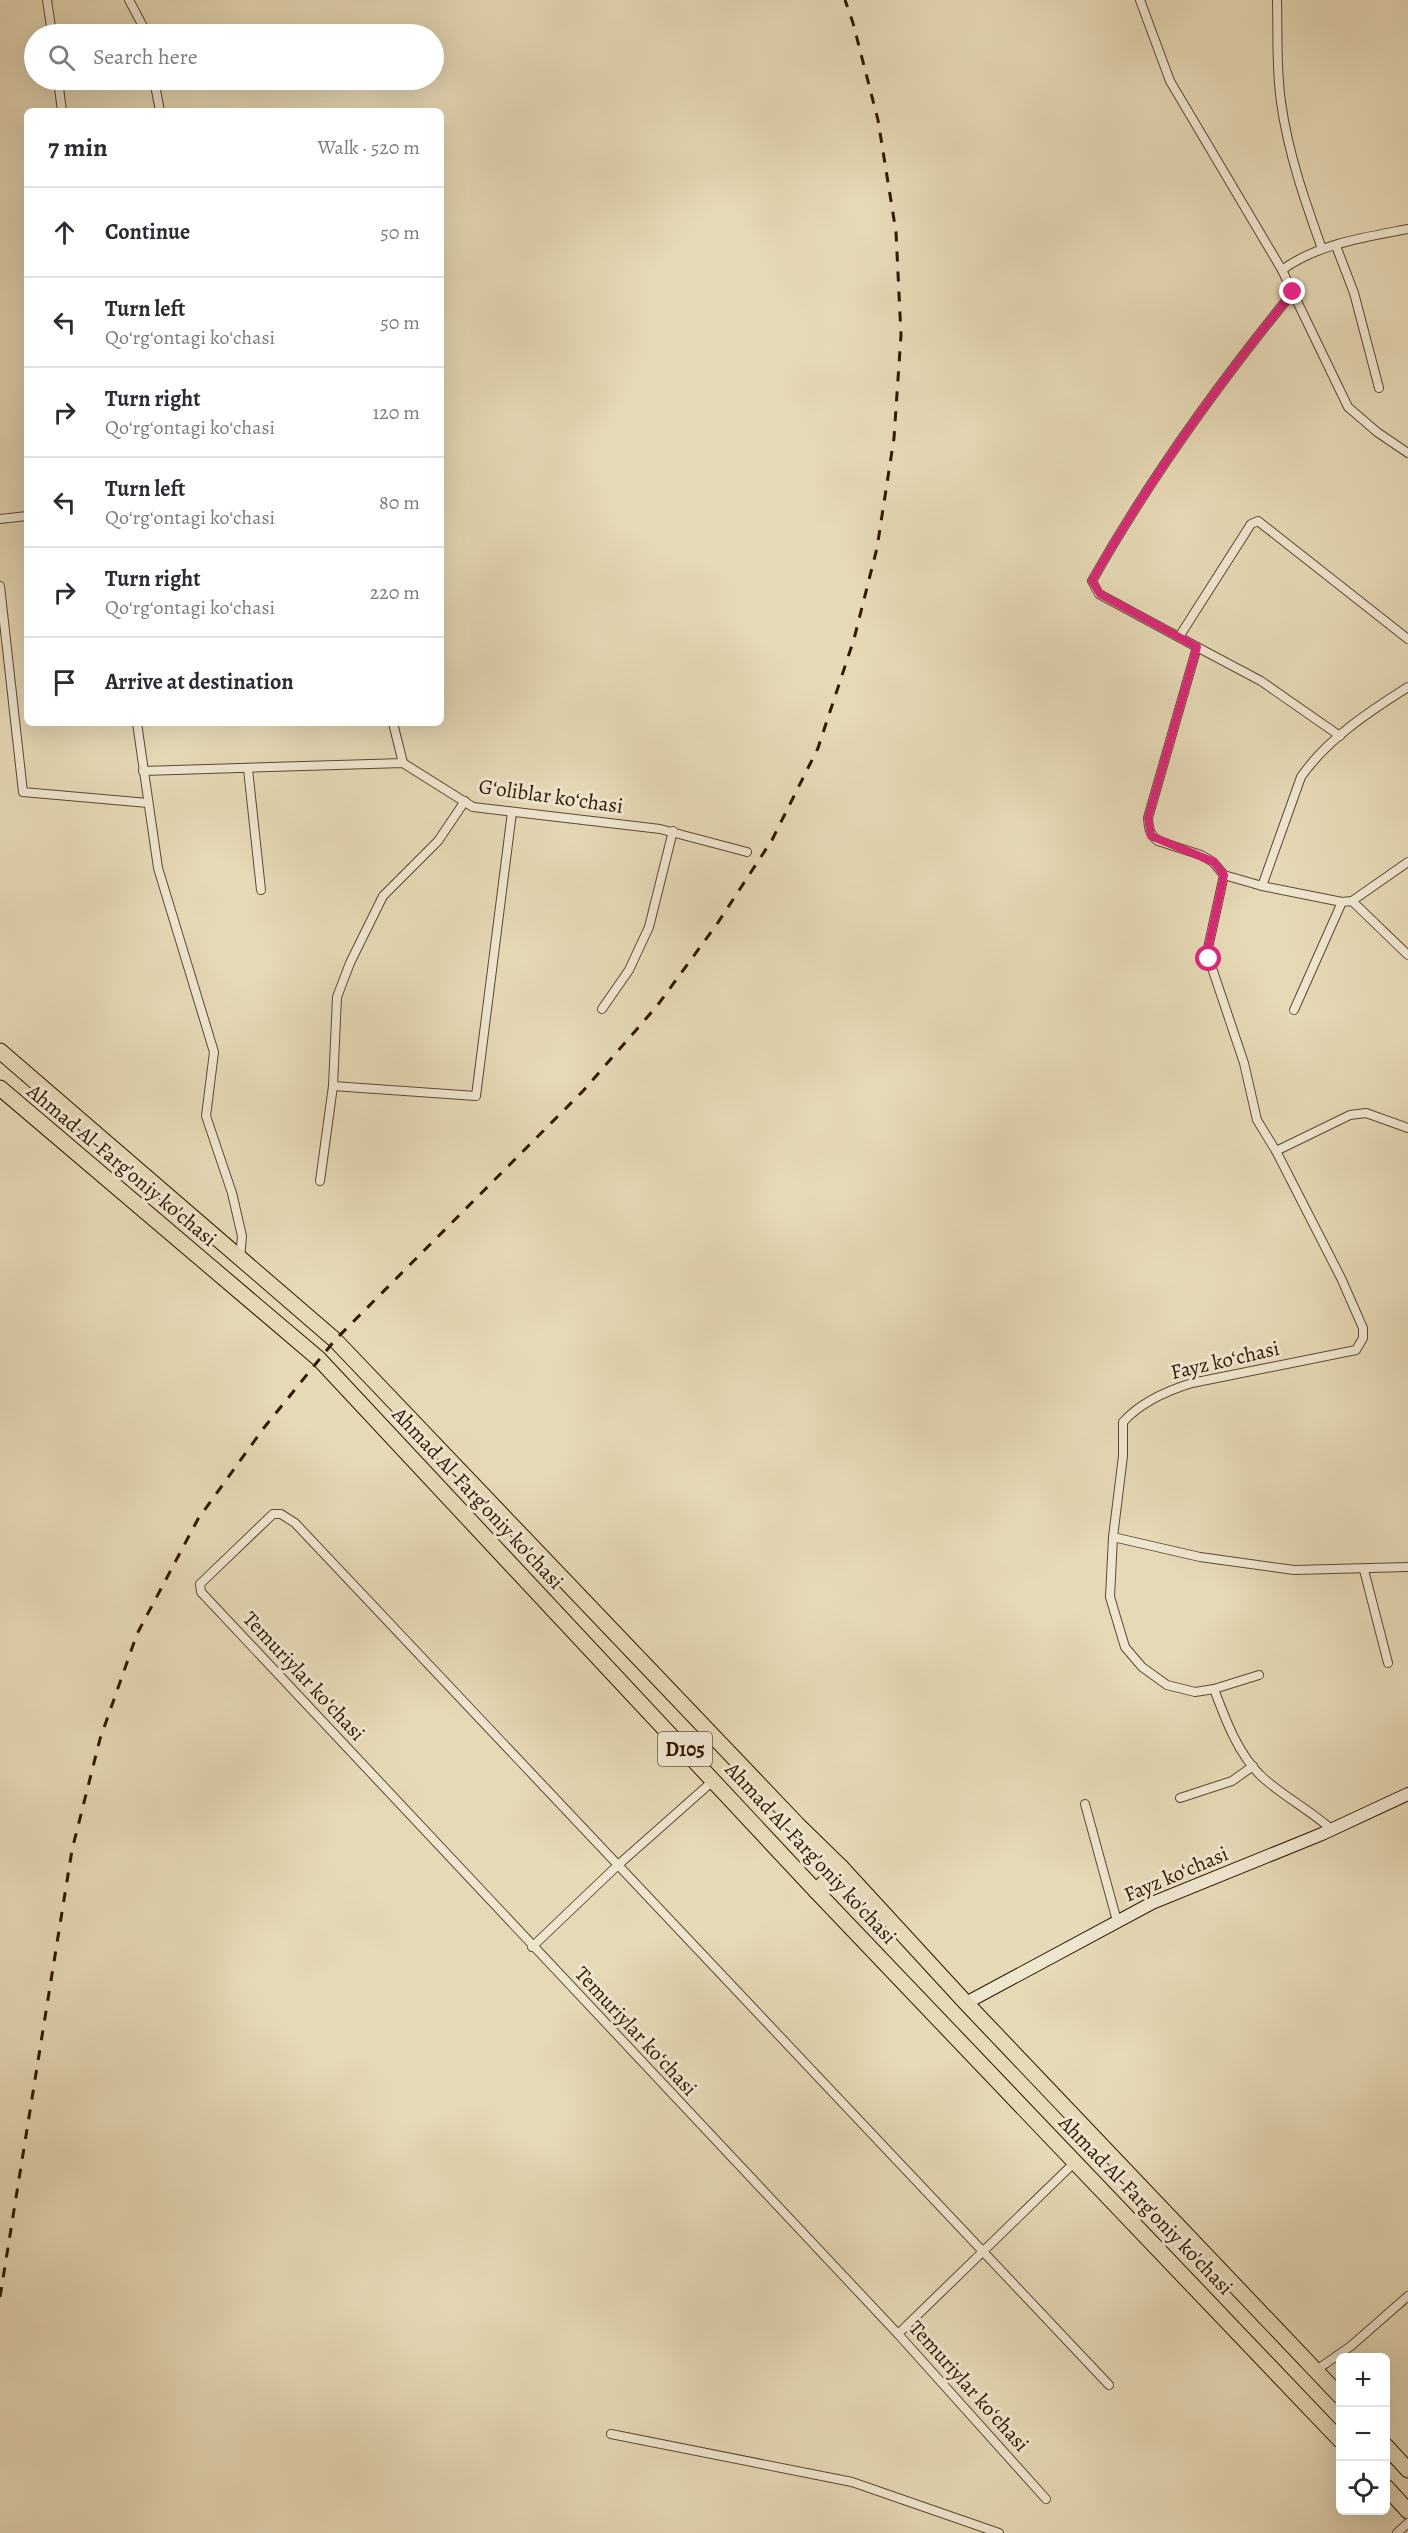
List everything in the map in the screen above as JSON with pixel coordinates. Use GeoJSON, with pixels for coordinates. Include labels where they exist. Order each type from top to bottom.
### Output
{"type":"FeatureCollection","features":[{"type":"Feature","properties":{"kind":"highway","name":"Ahmad Al-Farg'oniy ko'chasi"},"geometry":{"type":"LineString","coordinates":[[0,1051],[335,1340],[841,1868],[966,2004],[1336,2391]]}},
{"type":"Feature","properties":{"kind":"highway","name":"Ahmad Al-Farg'oniy ko'chasi"},"geometry":{"type":"LineString","coordinates":[[0,1088],[319,1359],[816,1891],[1336,2435]]}},
{"type":"Feature","properties":{"kind":"highway"},"geometry":{"type":"LineString","coordinates":[[816,1891],[841,1868]]}},
{"type":"Feature","properties":{"kind":"highway"},"geometry":{"type":"LineString","coordinates":[[1390,2450],[1408,2469]]}},
{"type":"Feature","properties":{"kind":"highway"},"geometry":{"type":"LineString","coordinates":[[1390,2491],[1408,2511]]}},
{"type":"Feature","properties":{"kind":"street"},"geometry":{"type":"LineString","coordinates":[[47,0],[51,24]]}},
{"type":"Feature","properties":{"kind":"street"},"geometry":{"type":"LineString","coordinates":[[129,0],[142,24]]}},
{"type":"Feature","properties":{"kind":"street"},"geometry":{"type":"LineString","coordinates":[[1140,0],[1170,81],[1282,270],[1348,407],[1377,432],[1408,453]]}},
{"type":"Feature","properties":{"kind":"street"},"geometry":{"type":"LineString","coordinates":[[1277,0],[1281,101],[1287,135],[1303,194],[1322,249]]}},
{"type":"Feature","properties":{"kind":"street"},"geometry":{"type":"LineString","coordinates":[[59,90],[62,108]]}},
{"type":"Feature","properties":{"kind":"street"},"geometry":{"type":"LineString","coordinates":[[156,90],[159,108]]}},
{"type":"Feature","properties":{"kind":"street"},"geometry":{"type":"LineString","coordinates":[[1282,270],[1292,262],[1322,249],[1408,229]]}},
{"type":"Feature","properties":{"kind":"street"},"geometry":{"type":"LineString","coordinates":[[1336,246],[1354,293],[1379,388]]}},
{"type":"Feature","properties":{"kind":"street"},"geometry":{"type":"LineString","coordinates":[[1293,292],[1241,356],[1165,462],[1126,520],[1092,581],[1100,594],[1261,681],[1340,736]]}},
{"type":"Feature","properties":{"kind":"street"},"geometry":{"type":"LineString","coordinates":[[0,519],[24,516]]}},
{"type":"Feature","properties":{"kind":"street"},"geometry":{"type":"LineString","coordinates":[[1179,637],[1251,524],[1258,521],[1408,639]]}},
{"type":"Feature","properties":{"kind":"street"},"geometry":{"type":"LineString","coordinates":[[0,586],[23,792],[148,803]]}},
{"type":"Feature","properties":{"kind":"street"},"geometry":{"type":"LineString","coordinates":[[1197,647],[1148,818],[1151,836],[1214,862],[1224,875],[1262,886],[1342,902],[1352,901],[1408,862]]}},
{"type":"Feature","properties":{"kind":"street"},"geometry":{"type":"LineString","coordinates":[[1262,886],[1301,777],[1311,762],[1340,736],[1408,687]]}},
{"type":"Feature","properties":{"kind":"street"},"geometry":{"type":"LineString","coordinates":[[138,726],[158,868],[214,1052],[206,1116],[232,1193],[242,1236],[240,1258]]}},
{"type":"Feature","properties":{"kind":"street"},"geometry":{"type":"LineString","coordinates":[[143,771],[403,763],[394,726]]}},
{"type":"Feature","properties":{"kind":"street","name":"Gʻoliblar koʻchasi"},"geometry":{"type":"LineString","coordinates":[[403,763],[473,807],[673,831],[747,852]]}},
{"type":"Feature","properties":{"kind":"street"},"geometry":{"type":"LineString","coordinates":[[248,769],[261,890]]}},
{"type":"Feature","properties":{"kind":"street"},"geometry":{"type":"LineString","coordinates":[[320,1181],[333,1086],[337,997],[350,963],[383,896],[438,841],[465,801]]}},
{"type":"Feature","properties":{"kind":"street"},"geometry":{"type":"LineString","coordinates":[[333,1086],[476,1096],[512,812]]}},
{"type":"Feature","properties":{"kind":"street"},"geometry":{"type":"LineString","coordinates":[[602,1009],[629,970],[649,927],[673,831]]}},
{"type":"Feature","properties":{"kind":"street"},"geometry":{"type":"LineString","coordinates":[[1224,875],[1208,948],[1209,959],[1244,1063],[1257,1120],[1276,1151],[1350,1115],[1366,1113],[1408,1128]]}},
{"type":"Feature","properties":{"kind":"street"},"geometry":{"type":"LineString","coordinates":[[1352,901],[1408,955]]}},
{"type":"Feature","properties":{"kind":"street"},"geometry":{"type":"LineString","coordinates":[[1294,1010],[1342,902]]}},
{"type":"Feature","properties":{"kind":"street","name":"Fayz koʻchasi"},"geometry":{"type":"LineString","coordinates":[[1113,1537],[1123,1456],[1123,1422],[1135,1410],[1171,1390],[1192,1383],[1356,1350],[1363,1338],[1363,1328],[1341,1278],[1276,1151]]}},
{"type":"Feature","properties":{"kind":"street","name":"Temuriylar koʻchasi"},"geometry":{"type":"LineString","coordinates":[[618,1865],[295,1523],[281,1514],[273,1514],[200,1584],[200,1588],[532,1947],[898,2334],[1046,2499]]}},
{"type":"Feature","properties":{"kind":"street"},"geometry":{"type":"LineString","coordinates":[[1259,1675],[1214,1689],[1195,1692],[1167,1685],[1142,1667],[1125,1647],[1110,1598],[1113,1537],[1200,1557],[1294,1570],[1408,1567]]}},
{"type":"Feature","properties":{"kind":"street"},"geometry":{"type":"LineString","coordinates":[[1364,1569],[1388,1663]]}},
{"type":"Feature","properties":{"kind":"street"},"geometry":{"type":"LineString","coordinates":[[1214,1689],[1225,1719],[1259,1774],[1331,1829]]}},
{"type":"Feature","properties":{"kind":"street"},"geometry":{"type":"LineString","coordinates":[[1180,1798],[1232,1781],[1253,1766]]}},
{"type":"Feature","properties":{"kind":"street"},"geometry":{"type":"LineString","coordinates":[[532,1947],[618,1865],[714,1780]]}},
{"type":"Feature","properties":{"kind":"street","name":"Fayz koʻchasi"},"geometry":{"type":"LineString","coordinates":[[966,2004],[1152,1903],[1331,1829],[1408,1794]]}},
{"type":"Feature","properties":{"kind":"street"},"geometry":{"type":"LineString","coordinates":[[1085,1804],[1117,1921]]}},
{"type":"Feature","properties":{"kind":"street"},"geometry":{"type":"LineString","coordinates":[[618,1865],[1109,2385]]}},
{"type":"Feature","properties":{"kind":"street"},"geometry":{"type":"LineString","coordinates":[[898,2334],[1076,2161]]}},
{"type":"Feature","properties":{"kind":"street"},"geometry":{"type":"LineString","coordinates":[[1315,2371],[1351,2346],[1408,2296]]}},
{"type":"Feature","properties":{"kind":"street"},"geometry":{"type":"LineString","coordinates":[[611,2434],[852,2482],[999,2533]]}},
{"type":"Feature","properties":{"kind":"street"},"geometry":{"type":"LineString","coordinates":[[1397,2533],[1408,2523]]}},
{"type":"Feature","properties":{"kind":"railway"},"geometry":{"type":"LineString","coordinates":[[0,2297],[72,1850],[100,1739],[137,1634],[198,1519],[263,1429],[335,1340],[583,1091],[657,1006],[717,924],[772,840],[818,748],[854,639],[877,548],[894,438],[901,335],[896,232],[878,120],[845,0]]}},
{"type":"Feature","properties":{"kind":"route"},"geometry":{"type":"LineString","coordinates":[[1209,959],[1208,948],[1224,875],[1214,862],[1201,855],[1151,836],[1148,818],[1197,647],[1100,594],[1092,581],[1126,520],[1165,462],[1241,356],[1293,292]]}}]}
